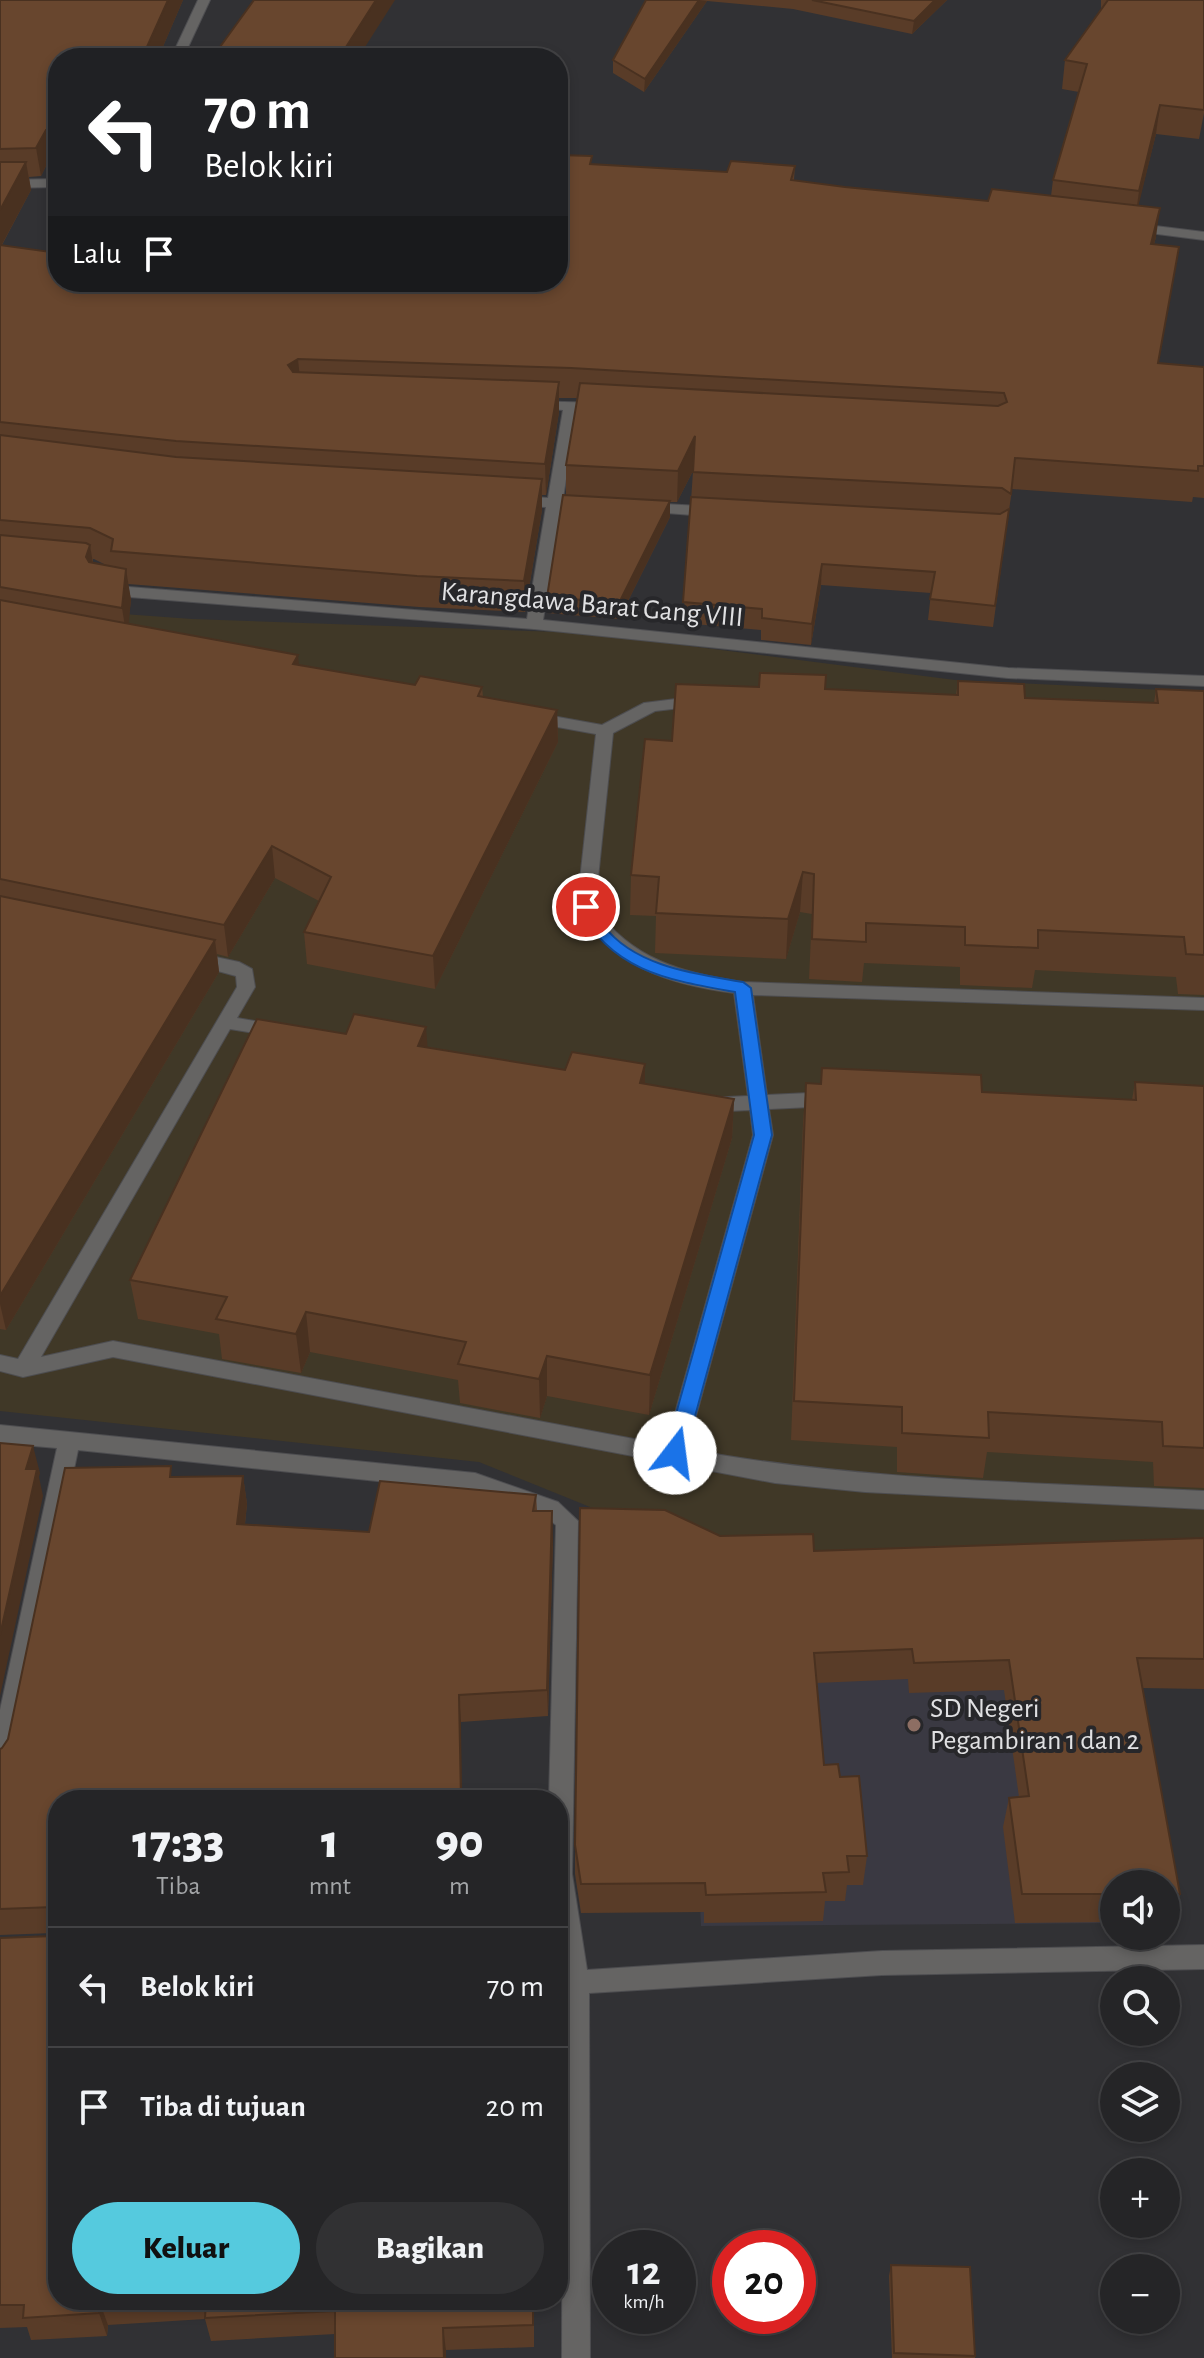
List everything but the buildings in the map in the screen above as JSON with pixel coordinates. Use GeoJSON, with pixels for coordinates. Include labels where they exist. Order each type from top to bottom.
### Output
{"type":"FeatureCollection","features":[{"type":"Feature","properties":{"kind":"street"},"geometry":{"type":"LineString","coordinates":[[182,48],[204,0]]}},
{"type":"Feature","properties":{"kind":"street"},"geometry":{"type":"LineString","coordinates":[[0,184],[48,183]]}},
{"type":"Feature","properties":{"kind":"street"},"geometry":{"type":"LineString","coordinates":[[1110,224],[1204,236]]}},
{"type":"Feature","properties":{"kind":"street"},"geometry":{"type":"LineString","coordinates":[[524,404],[618,408]]}},
{"type":"Feature","properties":{"kind":"street"},"geometry":{"type":"LineString","coordinates":[[534,624],[571,405]]}},
{"type":"Feature","properties":{"kind":"street"},"geometry":{"type":"LineString","coordinates":[[496,500],[603,505]]}},
{"type":"Feature","properties":{"kind":"street"},"geometry":{"type":"LineString","coordinates":[[634,507],[729,512]]}},
{"type":"Feature","properties":{"kind":"street","name":"Karangdawa Barat Gang VIII"},"geometry":{"type":"LineString","coordinates":[[108,573],[102,589],[534,624],[1008,673],[1204,681]]}},
{"type":"Feature","properties":{"kind":"street"},"geometry":{"type":"LineString","coordinates":[[719,702],[665,702],[621,717],[605,731],[586,907],[599,931],[626,952],[667,974],[743,988],[1204,1004]]}},
{"type":"Feature","properties":{"kind":"street"},"geometry":{"type":"LineString","coordinates":[[512,714],[605,731]]}},
{"type":"Feature","properties":{"kind":"street"},"geometry":{"type":"LineString","coordinates":[[23,1369],[246,987],[245,973],[232,966],[170,953]]}},
{"type":"Feature","properties":{"kind":"street"},"geometry":{"type":"LineString","coordinates":[[675,1453],[763,1135],[743,988]]}},
{"type":"Feature","properties":{"kind":"street"},"geometry":{"type":"LineString","coordinates":[[225,1022],[302,1035]]}},
{"type":"Feature","properties":{"kind":"street"},"geometry":{"type":"LineString","coordinates":[[687,1102],[718,1107],[809,1098],[857,1100]]}},
{"type":"Feature","properties":{"kind":"street"},"geometry":{"type":"LineString","coordinates":[[0,1363],[23,1369],[113,1349],[775,1474],[865,1483],[1204,1500]]}},
{"type":"Feature","properties":{"kind":"street"},"geometry":{"type":"LineString","coordinates":[[0,1434],[475,1482],[550,1508],[567,1521],[562,1790]]}},
{"type":"Feature","properties":{"kind":"street"},"geometry":{"type":"LineString","coordinates":[[0,1765],[69,1442]]}},
{"type":"Feature","properties":{"kind":"street"},"geometry":{"type":"LineString","coordinates":[[568,1949],[576,1982],[576,2358]]}},
{"type":"Feature","properties":{"kind":"street"},"geometry":{"type":"LineString","coordinates":[[576,1982],[882,1963],[1204,1957]]}},
{"type":"Feature","properties":{"kind":"shaded area"},"geometry":{"type":"Polygon","coordinates":[[[0,605],[192,619],[588,633],[955,680],[1204,692],[1204,1567],[716,1558],[479,1462],[0,1411],[0,605]]]}},
{"type":"Feature","properties":{"kind":"shaded area","name":"SD Negeri Pegambiran 1 dan 2"},"geometry":{"type":"Polygon","coordinates":[[[682,1544],[716,1558],[1108,1565],[1113,1870],[1100,1870],[1100,1923],[701,1926],[682,1544]]]}},
{"type":"Feature","properties":{"kind":"place","name":"SD Negeri Pegambiran 1 dan 2"},"geometry":{"type":"Point","coordinates":[914,1725]}},
{"type":"Feature","properties":{"kind":"route"},"geometry":{"type":"LineString","coordinates":[[586,907],[599,931],[626,952],[667,974],[743,988],[763,1135],[675,1453]]}}]}
